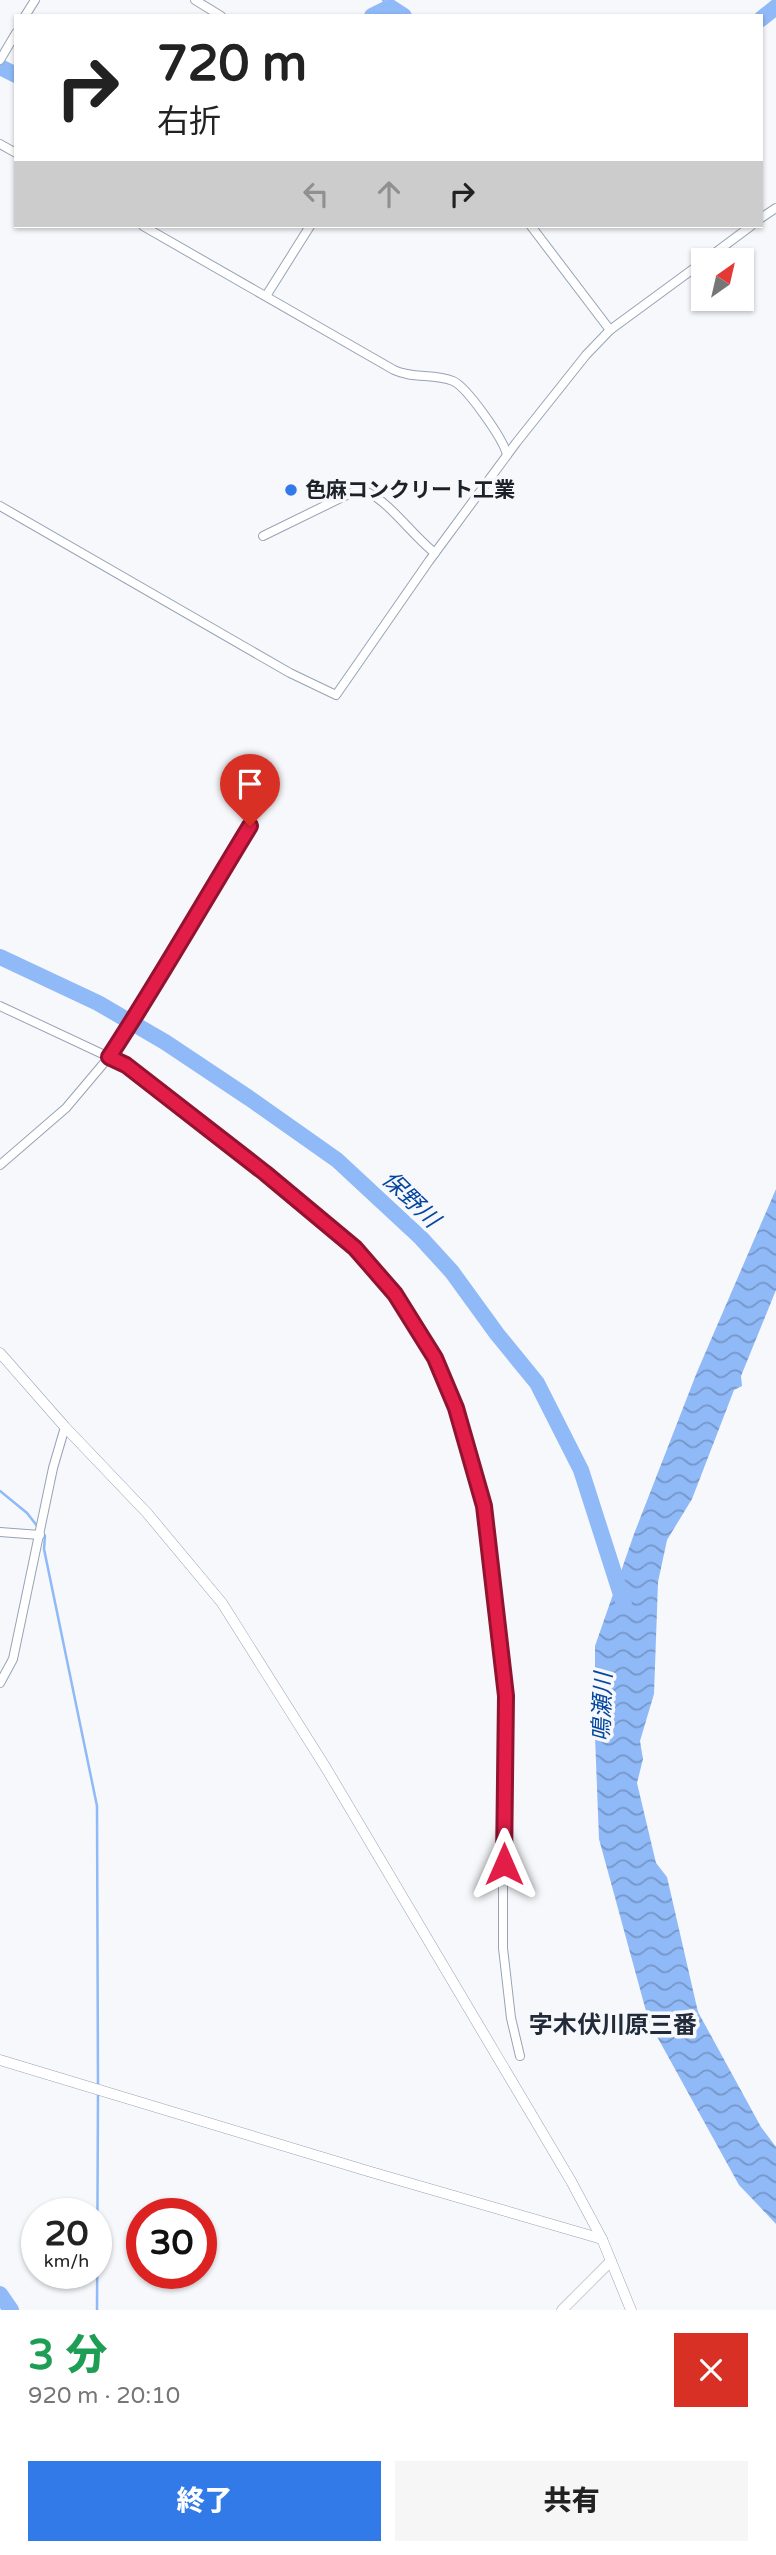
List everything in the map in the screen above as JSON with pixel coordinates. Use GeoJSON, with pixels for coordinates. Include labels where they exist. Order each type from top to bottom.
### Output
{"type":"FeatureCollection","features":[{"type":"Feature","properties":{"kind":"street"},"geometry":{"type":"LineString","coordinates":[[195,0],[218,14]]}},
{"type":"Feature","properties":{"kind":"street"},"geometry":{"type":"LineString","coordinates":[[0,60],[14,36]]}},
{"type":"Feature","properties":{"kind":"street"},"geometry":{"type":"LineString","coordinates":[[147,228],[403,374],[453,380],[504,444],[507,455]]}},
{"type":"Feature","properties":{"kind":"street"},"geometry":{"type":"LineString","coordinates":[[266,296],[309,228]]}},
{"type":"Feature","properties":{"kind":"street"},"geometry":{"type":"LineString","coordinates":[[533,228],[610,330]]}},
{"type":"Feature","properties":{"kind":"street"},"geometry":{"type":"LineString","coordinates":[[721,248],[748,228]]}},
{"type":"Feature","properties":{"kind":"street"},"geometry":{"type":"LineString","coordinates":[[0,506],[290,673],[336,695],[507,455],[586,355],[610,330],[691,271]]}},
{"type":"Feature","properties":{"kind":"street"},"geometry":{"type":"LineString","coordinates":[[263,536],[353,492],[363,492],[384,505],[435,553]]}},
{"type":"Feature","properties":{"kind":"street"},"geometry":{"type":"LineString","coordinates":[[0,1165],[66,1108],[120,1044],[189,924],[250,826]]}},
{"type":"Feature","properties":{"kind":"street"},"geometry":{"type":"LineString","coordinates":[[0,1006],[126,1065],[221,1138],[355,1248],[395,1294],[435,1358],[456,1408],[484,1506],[506,1696],[503,1948],[511,2018],[520,2056]]}},
{"type":"Feature","properties":{"kind":"street"},"geometry":{"type":"LineString","coordinates":[[0,1353],[65,1427],[148,1513],[222,1603],[333,1779],[571,2181],[602,2239],[631,2310]]}},
{"type":"Feature","properties":{"kind":"street"},"geometry":{"type":"LineString","coordinates":[[0,1683],[13,1659],[53,1468],[65,1427]]}},
{"type":"Feature","properties":{"kind":"street"},"geometry":{"type":"LineString","coordinates":[[0,1532],[40,1534]]}},
{"type":"Feature","properties":{"kind":"street"},"geometry":{"type":"LineString","coordinates":[[0,2060],[602,2239]]}},
{"type":"Feature","properties":{"kind":"street"},"geometry":{"type":"LineString","coordinates":[[562,2310],[611,2261]]}},
{"type":"Feature","properties":{"kind":"water","name":"鳴瀬川"},"geometry":{"type":"Polygon","coordinates":[[[776,1189],[776,1290],[741,1376],[742,1386],[734,1390],[692,1499],[667,1540],[658,1582],[654,1694],[640,1741],[643,1759],[637,1783],[656,1863],[667,1877],[698,2012],[761,2127],[776,2147],[776,2224],[739,2185],[649,2022],[599,1839],[595,1646],[634,1534],[697,1372],[776,1189]]]}},
{"type":"Feature","properties":{"kind":"waterway"},"geometry":{"type":"LineString","coordinates":[[383,0],[390,7]]}},
{"type":"Feature","properties":{"kind":"waterway"},"geometry":{"type":"LineString","coordinates":[[376,14],[390,7],[401,14]]}},
{"type":"Feature","properties":{"kind":"waterway"},"geometry":{"type":"LineString","coordinates":[[763,17],[776,7]]}},
{"type":"Feature","properties":{"kind":"waterway"},"geometry":{"type":"LineString","coordinates":[[0,67],[14,74]]}},
{"type":"Feature","properties":{"kind":"waterway","name":"保野川"},"geometry":{"type":"LineString","coordinates":[[0,957],[98,1003],[165,1042],[249,1098],[337,1160],[421,1238],[452,1272],[537,1383],[581,1470],[624,1604]]}},
{"type":"Feature","properties":{"kind":"waterway"},"geometry":{"type":"LineString","coordinates":[[0,1491],[27,1513],[38,1527]]}},
{"type":"Feature","properties":{"kind":"waterway"},"geometry":{"type":"LineString","coordinates":[[42,1532],[45,1536],[44,1549],[97,1806],[98,2086]]}},
{"type":"Feature","properties":{"kind":"waterway"},"geometry":{"type":"LineString","coordinates":[[97,2310],[98,2092]]}},
{"type":"Feature","properties":{"kind":"waterway"},"geometry":{"type":"LineString","coordinates":[[0,2294],[11,2310]]}},
{"type":"Feature","properties":{"kind":"place","name":"色麻コンクリート工業"},"geometry":{"type":"Point","coordinates":[291,490]}},
{"type":"Feature","properties":{"kind":"district","name":"字木伏川原三番"},"geometry":{"type":"Point","coordinates":[613,2025]}},
{"type":"Feature","properties":{"kind":"route"},"geometry":{"type":"LineString","coordinates":[[250,826],[189,924],[120,1044],[109,1057],[126,1065],[221,1138],[355,1248],[395,1294],[435,1358],[456,1408],[484,1506],[506,1696],[504,1864]]}}]}
